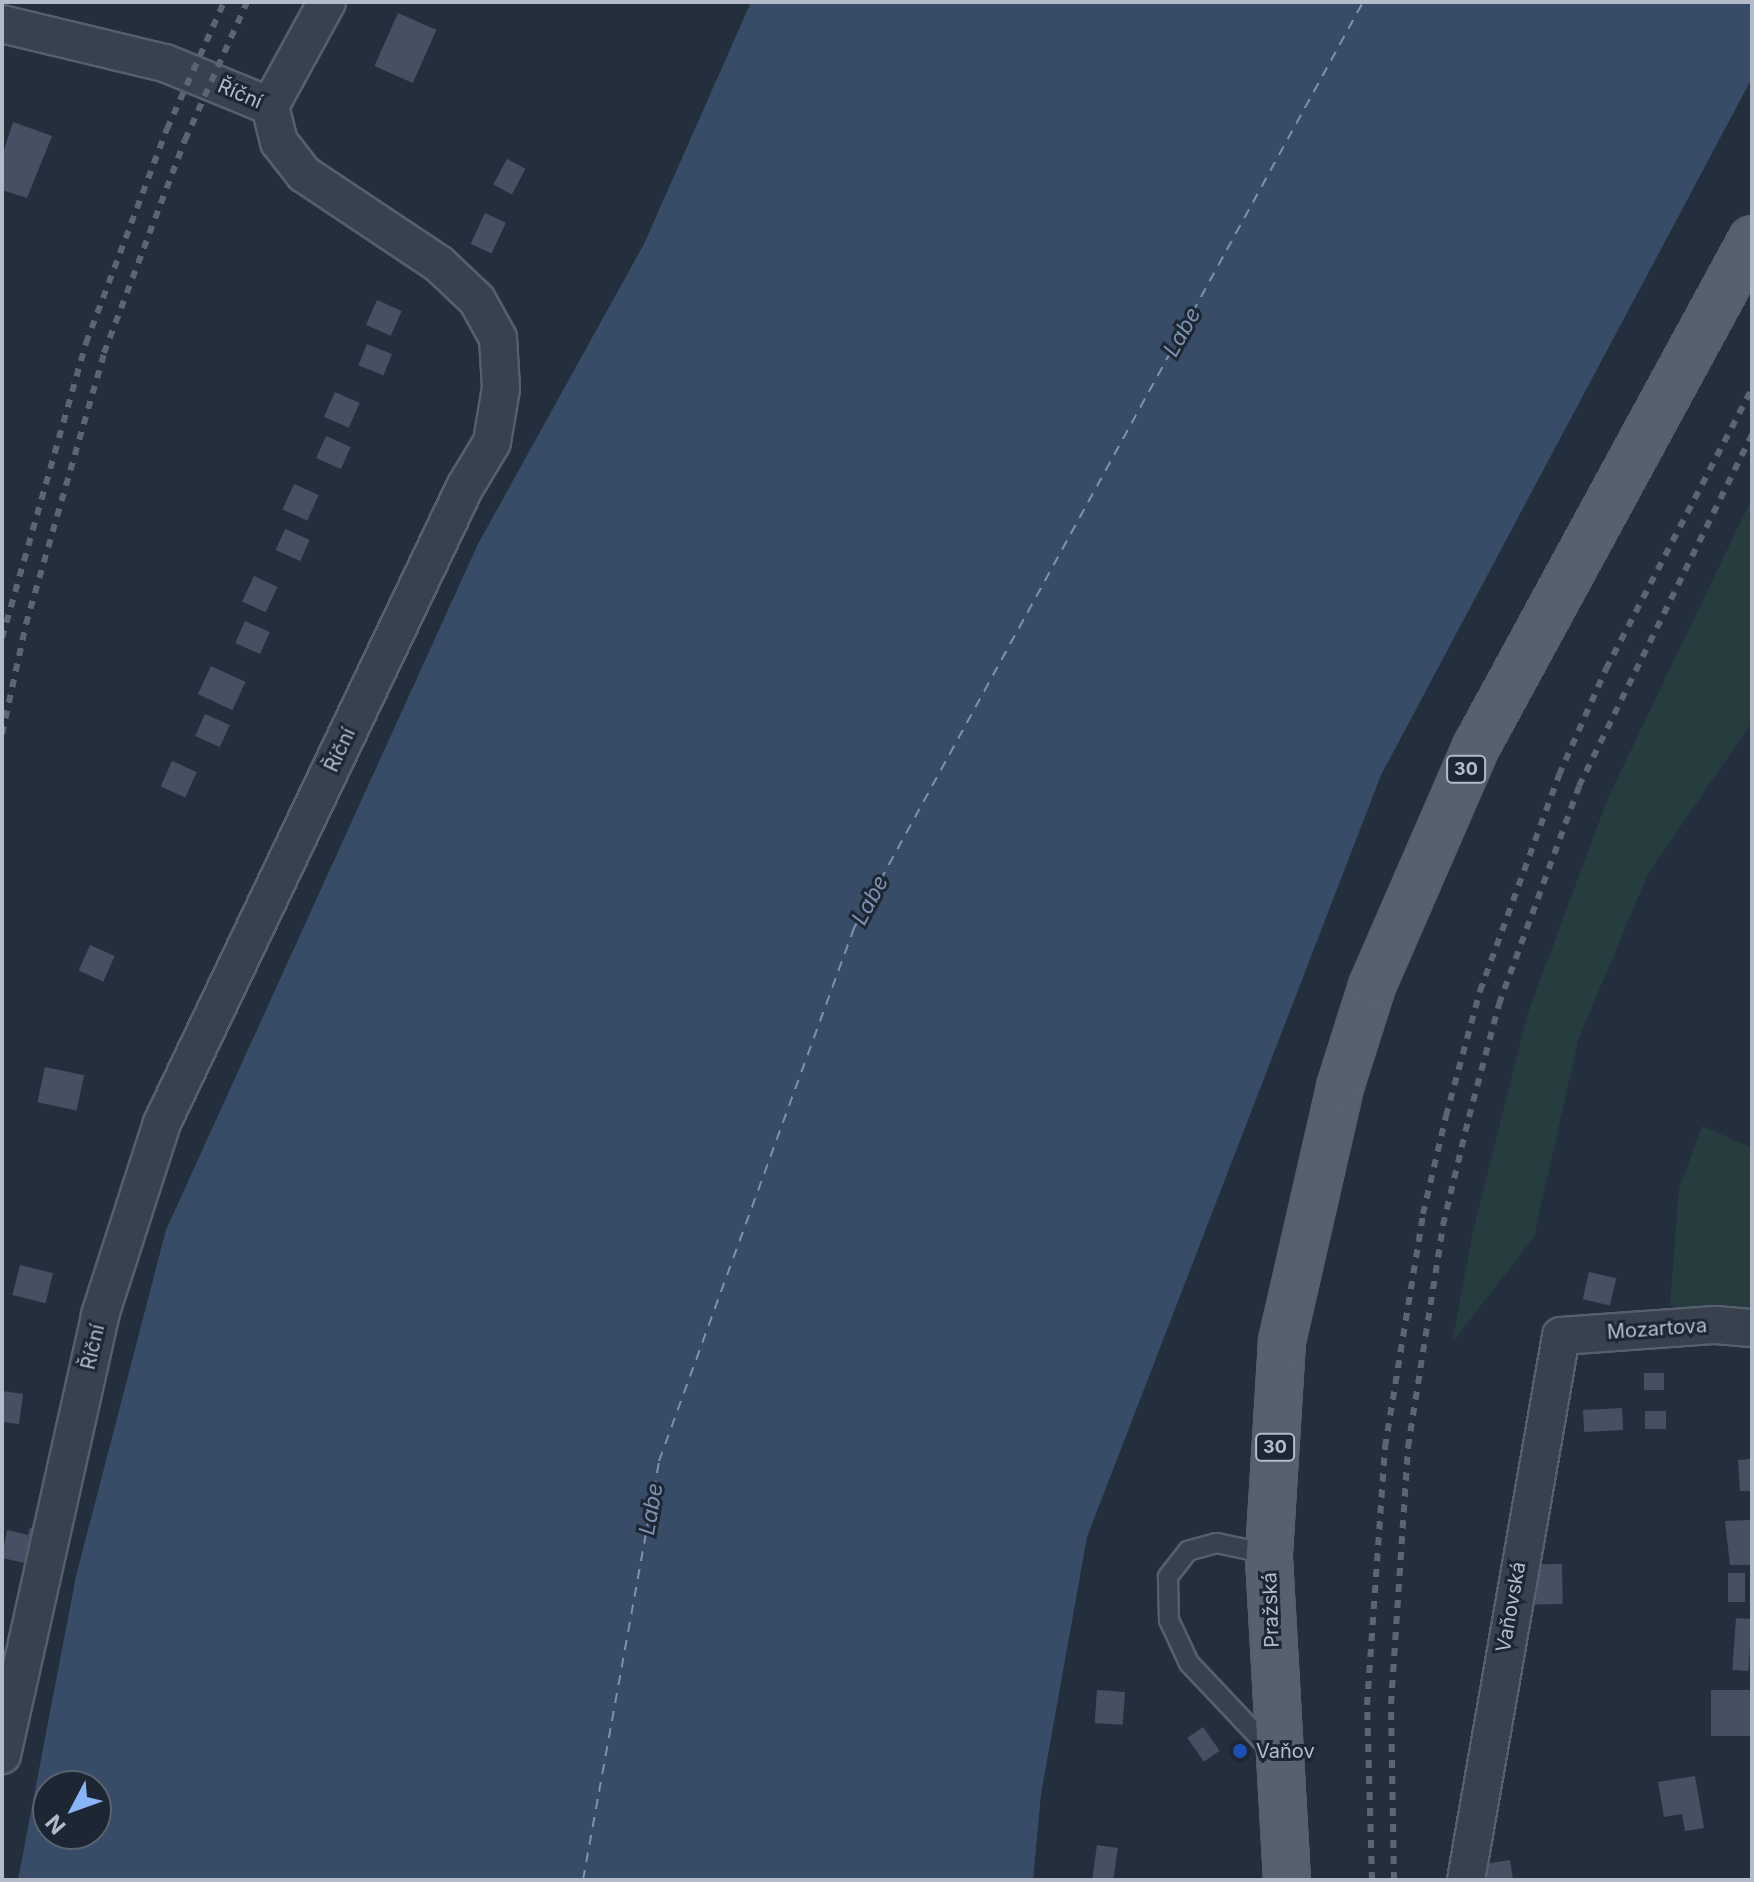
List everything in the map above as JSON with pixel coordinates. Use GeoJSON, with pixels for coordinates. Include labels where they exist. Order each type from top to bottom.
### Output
{"type":"FeatureCollection","features":[{"type":"Feature","properties":{"kind":"main road","name":"Pražská"},"geometry":{"type":"LineString","coordinates":[[1287,1880],[1277,1756],[1269,1554],[1282,1341],[1340,1087],[1372,986],[1435,833],[1518,668],[1752,239]]}},
{"type":"Feature","properties":{"kind":"street"},"geometry":{"type":"LineString","coordinates":[[270,106],[327,2]]}},
{"type":"Feature","properties":{"kind":"street","name":"Říční"},"geometry":{"type":"LineString","coordinates":[[2,24],[165,63],[270,106],[279,142],[304,174],[439,264],[477,300],[498,338],[501,388],[492,442],[465,487],[162,1123],[100,1315],[2,1755]]}},
{"type":"Feature","properties":{"kind":"street","name":"Mozartova"},"geometry":{"type":"LineString","coordinates":[[1561,1336],[1716,1325],[1752,1328]]}},
{"type":"Feature","properties":{"kind":"street","name":"Vaňovská"},"geometry":{"type":"LineString","coordinates":[[1466,1880],[1561,1336]]}},
{"type":"Feature","properties":{"kind":"lane"},"geometry":{"type":"LineString","coordinates":[[1269,1554],[1217,1543],[1188,1551],[1168,1577],[1169,1620],[1189,1663],[1277,1756]]}},
{"type":"Feature","properties":{"kind":"green space"},"geometry":{"type":"Polygon","coordinates":[[[1752,498],[1752,722],[1648,874],[1578,1040],[1534,1237],[1452,1343],[1473,1232],[1528,1013],[1608,798],[1752,498]]]}},
{"type":"Feature","properties":{"kind":"green space"},"geometry":{"type":"Polygon","coordinates":[[[1702,1126],[1752,1148],[1752,1317],[1670,1306],[1679,1189],[1702,1126]]]}},
{"type":"Feature","properties":{"kind":"water","name":"Labe"},"geometry":{"type":"Polygon","coordinates":[[[751,2],[1752,2],[1752,78],[1381,775],[1087,1537],[1041,1794],[1033,1880],[18,1880],[32,1807],[32,1850],[112,1850],[112,1770],[39,1770],[76,1576],[166,1230],[478,544],[644,244],[751,2]]]}},
{"type":"Feature","properties":{"kind":"building"},"geometry":{"type":"Polygon","coordinates":[[[398,13],[436,30],[413,83],[374,66],[398,13]]]}},
{"type":"Feature","properties":{"kind":"building"},"geometry":{"type":"Polygon","coordinates":[[[13,122],[52,136],[27,198],[2,190],[2,156],[13,122]]]}},
{"type":"Feature","properties":{"kind":"building"},"geometry":{"type":"Polygon","coordinates":[[[507,159],[526,169],[512,194],[493,185],[507,159]]]}},
{"type":"Feature","properties":{"kind":"building"},"geometry":{"type":"Polygon","coordinates":[[[485,213],[506,223],[491,254],[471,244],[485,213]]]}},
{"type":"Feature","properties":{"kind":"building"},"geometry":{"type":"Polygon","coordinates":[[[377,300],[402,311],[391,336],[366,325],[377,300]]]}},
{"type":"Feature","properties":{"kind":"building"},"geometry":{"type":"Polygon","coordinates":[[[367,344],[392,354],[383,375],[358,365],[367,344]]]}},
{"type":"Feature","properties":{"kind":"building"},"geometry":{"type":"Polygon","coordinates":[[[335,392],[360,403],[349,428],[324,417],[335,392]]]}},
{"type":"Feature","properties":{"kind":"building"},"geometry":{"type":"Polygon","coordinates":[[[326,436],[351,447],[341,469],[316,458],[326,436]]]}},
{"type":"Feature","properties":{"kind":"building"},"geometry":{"type":"Polygon","coordinates":[[[294,484],[319,495],[307,521],[283,510],[294,484]]]}},
{"type":"Feature","properties":{"kind":"building"},"geometry":{"type":"Polygon","coordinates":[[[285,529],[310,540],[300,561],[276,550],[285,529]]]}},
{"type":"Feature","properties":{"kind":"building"},"geometry":{"type":"Polygon","coordinates":[[[254,576],[278,587],[266,612],[242,601],[254,576]]]}},
{"type":"Feature","properties":{"kind":"building"},"geometry":{"type":"Polygon","coordinates":[[[245,621],[270,632],[260,654],[235,643],[245,621]]]}},
{"type":"Feature","properties":{"kind":"building"},"geometry":{"type":"Polygon","coordinates":[[[211,666],[245,682],[232,710],[198,694],[211,666]]]}},
{"type":"Feature","properties":{"kind":"building"},"geometry":{"type":"Polygon","coordinates":[[[205,714],[230,725],[220,747],[195,736],[205,714]]]}},
{"type":"Feature","properties":{"kind":"building"},"geometry":{"type":"Polygon","coordinates":[[[172,761],[197,772],[185,798],[161,787],[172,761]]]}},
{"type":"Feature","properties":{"kind":"building"},"geometry":{"type":"Polygon","coordinates":[[[90,945],[115,956],[103,982],[79,971],[90,945]]]}},
{"type":"Feature","properties":{"kind":"building"},"geometry":{"type":"Polygon","coordinates":[[[45,1067],[84,1075],[77,1111],[38,1102],[45,1067]]]}},
{"type":"Feature","properties":{"kind":"building"},"geometry":{"type":"Polygon","coordinates":[[[20,1265],[53,1273],[45,1303],[13,1295],[20,1265]]]}},
{"type":"Feature","properties":{"kind":"building"},"geometry":{"type":"Polygon","coordinates":[[[1589,1272],[1616,1278],[1610,1306],[1583,1299],[1589,1272]]]}},
{"type":"Feature","properties":{"kind":"building"},"geometry":{"type":"Polygon","coordinates":[[[1644,1373],[1664,1373],[1664,1390],[1644,1390],[1644,1373]]]}},
{"type":"Feature","properties":{"kind":"building"},"geometry":{"type":"Polygon","coordinates":[[[2,1391],[23,1394],[19,1424],[2,1422],[2,1391]]]}},
{"type":"Feature","properties":{"kind":"building"},"geometry":{"type":"Polygon","coordinates":[[[1622,1408],[1623,1430],[1584,1432],[1583,1410],[1622,1408]]]}},
{"type":"Feature","properties":{"kind":"building"},"geometry":{"type":"Polygon","coordinates":[[[1645,1411],[1666,1411],[1666,1429],[1645,1429],[1645,1411]]]}},
{"type":"Feature","properties":{"kind":"building"},"geometry":{"type":"Polygon","coordinates":[[[1752,1459],[1752,1491],[1740,1491],[1738,1460],[1752,1459]]]}},
{"type":"Feature","properties":{"kind":"building"},"geometry":{"type":"Polygon","coordinates":[[[1750,1520],[1752,1565],[1730,1565],[1725,1521],[1750,1520]]]}},
{"type":"Feature","properties":{"kind":"building"},"geometry":{"type":"Polygon","coordinates":[[[30,1528],[42,1531],[34,1565],[2,1558],[7,1530],[28,1535],[30,1528]]]}},
{"type":"Feature","properties":{"kind":"building"},"geometry":{"type":"Polygon","coordinates":[[[1534,1564],[1562,1564],[1563,1604],[1535,1604],[1534,1564]]]}},
{"type":"Feature","properties":{"kind":"building"},"geometry":{"type":"Polygon","coordinates":[[[1728,1573],[1745,1573],[1745,1602],[1728,1602],[1728,1573]]]}},
{"type":"Feature","properties":{"kind":"building"},"geometry":{"type":"Polygon","coordinates":[[[1736,1618],[1752,1619],[1748,1671],[1732,1670],[1736,1618]]]}},
{"type":"Feature","properties":{"kind":"building"},"geometry":{"type":"Polygon","coordinates":[[[1097,1690],[1125,1692],[1123,1725],[1095,1723],[1097,1690]]]}},
{"type":"Feature","properties":{"kind":"building"},"geometry":{"type":"Polygon","coordinates":[[[1711,1690],[1752,1690],[1752,1736],[1711,1736],[1711,1690]]]}},
{"type":"Feature","properties":{"kind":"building"},"geometry":{"type":"Polygon","coordinates":[[[1203,1727],[1220,1751],[1204,1762],[1187,1738],[1203,1727]]]}},
{"type":"Feature","properties":{"kind":"building"},"geometry":{"type":"Polygon","coordinates":[[[1695,1776],[1704,1828],[1685,1831],[1682,1814],[1664,1817],[1658,1782],[1695,1776]]]}},
{"type":"Feature","properties":{"kind":"building"},"geometry":{"type":"Polygon","coordinates":[[[1097,1845],[1118,1848],[1113,1880],[1092,1878],[1097,1845]]]}},
{"type":"Feature","properties":{"kind":"building"},"geometry":{"type":"Polygon","coordinates":[[[1510,1860],[1513,1880],[1479,1880],[1477,1865],[1510,1860]]]}},
{"type":"Feature","properties":{"kind":"ferry route"},"geometry":{"type":"LineString","coordinates":[[583,1880],[659,1461],[854,928],[1363,2]]}},
{"type":"Feature","properties":{"kind":"railway"},"geometry":{"type":"LineString","coordinates":[[2,638],[86,343],[167,129],[224,2]]}},
{"type":"Feature","properties":{"kind":"railway"},"geometry":{"type":"LineString","coordinates":[[2,734],[26,624],[104,353],[185,140],[247,2]]}},
{"type":"Feature","properties":{"kind":"railway"},"geometry":{"type":"LineString","coordinates":[[1372,1880],[1367,1705],[1385,1447],[1423,1214],[1446,1116],[1480,991],[1559,775],[1606,669],[1752,389]]}},
{"type":"Feature","properties":{"kind":"railway"},"geometry":{"type":"LineString","coordinates":[[1394,1880],[1391,1704],[1408,1447],[1443,1225],[1469,1117],[1499,1004],[1579,786],[1752,434]]}},
{"type":"Feature","properties":{"kind":"place","name":"Vaňov"},"geometry":{"type":"Point","coordinates":[1240,1751]}}]}
